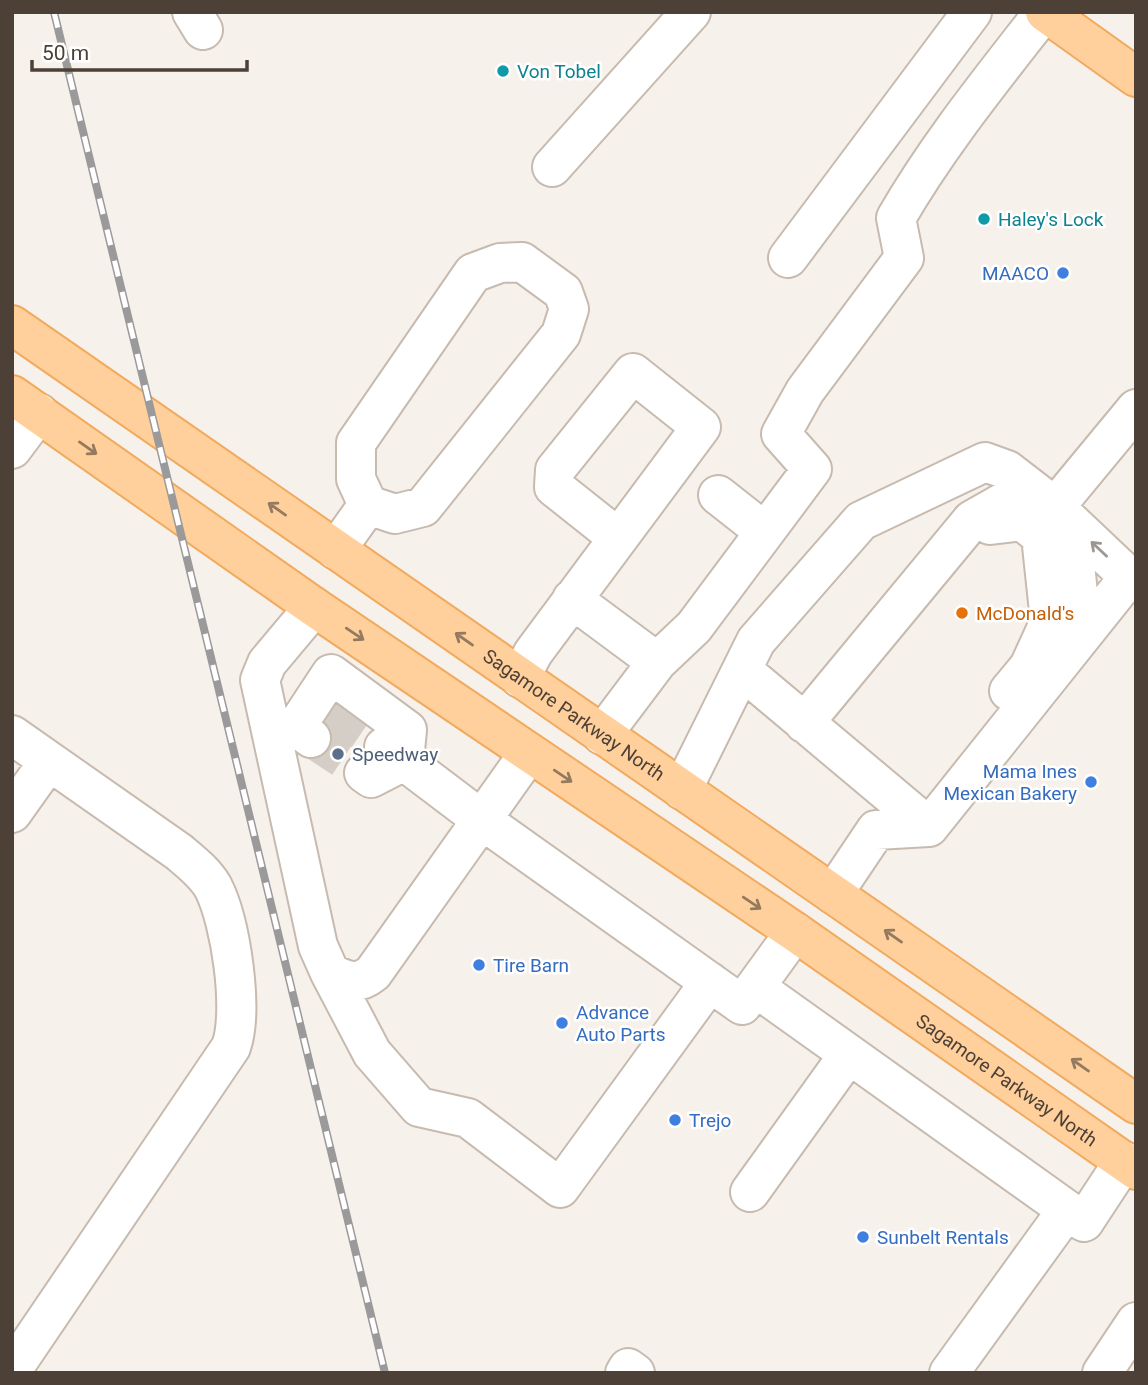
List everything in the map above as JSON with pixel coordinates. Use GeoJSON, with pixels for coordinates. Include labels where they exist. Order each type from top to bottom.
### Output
{"type":"FeatureCollection","features":[{"type":"Feature","properties":{"kind":"main road"},"geometry":{"type":"LineString","coordinates":[[1044,12],[1136,77]]}},
{"type":"Feature","properties":{"kind":"main road","name":"Sagamore Parkway North"},"geometry":{"type":"LineString","coordinates":[[12,325],[1135,1102]]}},
{"type":"Feature","properties":{"kind":"main road","name":"Sagamore Parkway North"},"geometry":{"type":"LineString","coordinates":[[26,404],[314,607],[795,932],[1130,1166]]}},
{"type":"Feature","properties":{"kind":"lane"},"geometry":{"type":"LineString","coordinates":[[552,167],[691,12]]}},
{"type":"Feature","properties":{"kind":"lane"},"geometry":{"type":"LineString","coordinates":[[788,258],[972,12]]}},
{"type":"Feature","properties":{"kind":"lane"},"geometry":{"type":"LineString","coordinates":[[602,735],[657,662],[694,627],[812,469],[781,434],[805,391],[904,258],[896,218],[944,143],[1044,12]]}},
{"type":"Feature","properties":{"kind":"lane"},"geometry":{"type":"LineString","coordinates":[[522,262],[563,292],[569,309],[561,334],[423,508],[395,514],[368,505],[356,479],[356,443],[473,274],[500,263],[522,262]]}},
{"type":"Feature","properties":{"kind":"lane"},"geometry":{"type":"LineString","coordinates":[[12,449],[26,404]]}},
{"type":"Feature","properties":{"kind":"lane"},"geometry":{"type":"LineString","coordinates":[[1048,521],[1136,409]]}},
{"type":"Feature","properties":{"kind":"lane"},"geometry":{"type":"LineString","coordinates":[[682,790],[756,641],[861,521],[985,462],[1007,470],[1048,521],[1050,621],[1029,667],[919,819]]}},
{"type":"Feature","properties":{"kind":"lane"},"geometry":{"type":"LineString","coordinates":[[718,495],[765,532]]}},
{"type":"Feature","properties":{"kind":"lane"},"geometry":{"type":"LineString","coordinates":[[811,728],[972,520],[1002,503],[1048,521],[1129,577],[919,819],[876,830],[833,894]]}},
{"type":"Feature","properties":{"kind":"lane"},"geometry":{"type":"LineString","coordinates":[[336,550],[368,505]]}},
{"type":"Feature","properties":{"kind":"lane"},"geometry":{"type":"LineString","coordinates":[[520,678],[533,653],[617,537]]}},
{"type":"Feature","properties":{"kind":"lane"},"geometry":{"type":"LineString","coordinates":[[572,599],[657,662]]}},
{"type":"Feature","properties":{"kind":"lane"},"geometry":{"type":"LineString","coordinates":[[314,607],[267,663],[260,680],[318,946],[372,1053],[419,1107],[467,1118],[560,1188],[710,982]]}},
{"type":"Feature","properties":{"kind":"lane"},"geometry":{"type":"LineString","coordinates":[[267,663],[318,715],[331,674],[407,730],[383,760],[482,820],[742,1005],[795,932]]}},
{"type":"Feature","properties":{"kind":"lane"},"geometry":{"type":"LineString","coordinates":[[742,670],[919,819]]}},
{"type":"Feature","properties":{"kind":"lane"},"geometry":{"type":"LineString","coordinates":[[12,735],[179,852],[213,887],[226,925],[238,1021],[231,1047],[12,1370]]}},
{"type":"Feature","properties":{"kind":"lane"},"geometry":{"type":"LineString","coordinates":[[330,973],[349,982],[362,982],[373,973],[529,753]]}},
{"type":"Feature","properties":{"kind":"lane"},"geometry":{"type":"LineString","coordinates":[[12,813],[48,761]]}},
{"type":"Feature","properties":{"kind":"lane"},"geometry":{"type":"LineString","coordinates":[[755,987],[1084,1222],[1130,1166]]}},
{"type":"Feature","properties":{"kind":"lane"},"geometry":{"type":"LineString","coordinates":[[750,1192],[849,1054]]}},
{"type":"Feature","properties":{"kind":"lane"},"geometry":{"type":"LineString","coordinates":[[950,1373],[1068,1210]]}},
{"type":"Feature","properties":{"kind":"lane"},"geometry":{"type":"LineString","coordinates":[[1102,1373],[1136,1322]]}},
{"type":"Feature","properties":{"kind":"lane"},"geometry":{"type":"LineString","coordinates":[[625,1373],[628,1368],[635,1373]]}},
{"type":"Feature","properties":{"kind":"tunnel"},"geometry":{"type":"LineString","coordinates":[[331,710],[383,745]]}},
{"type":"Feature","properties":{"kind":"tunnel"},"geometry":{"type":"LineString","coordinates":[[311,738],[364,773]]}},
{"type":"Feature","properties":{"kind":"railway"},"geometry":{"type":"LineString","coordinates":[[54,12],[385,1373]]}},
{"type":"Feature","properties":{"kind":"place","name":"Von Tobel"},"geometry":{"type":"Point","coordinates":[503,71]}},
{"type":"Feature","properties":{"kind":"place","name":"Haley's Lock"},"geometry":{"type":"Point","coordinates":[984,219]}},
{"type":"Feature","properties":{"kind":"place","name":"MAACO"},"geometry":{"type":"Point","coordinates":[1063,273]}},
{"type":"Feature","properties":{"kind":"place","name":"McDonald's"},"geometry":{"type":"Point","coordinates":[962,613]}},
{"type":"Feature","properties":{"kind":"place","name":"Speedway"},"geometry":{"type":"Point","coordinates":[338,754]}},
{"type":"Feature","properties":{"kind":"place","name":"Mama Ines Mexican Bakery"},"geometry":{"type":"Point","coordinates":[1091,782]}},
{"type":"Feature","properties":{"kind":"place","name":"Tire Barn"},"geometry":{"type":"Point","coordinates":[479,965]}},
{"type":"Feature","properties":{"kind":"place","name":"Advance Auto Parts"},"geometry":{"type":"Point","coordinates":[562,1023]}},
{"type":"Feature","properties":{"kind":"place","name":"Trejo"},"geometry":{"type":"Point","coordinates":[675,1120]}},
{"type":"Feature","properties":{"kind":"place","name":"Sunbelt Rentals"},"geometry":{"type":"Point","coordinates":[863,1237]}}]}
